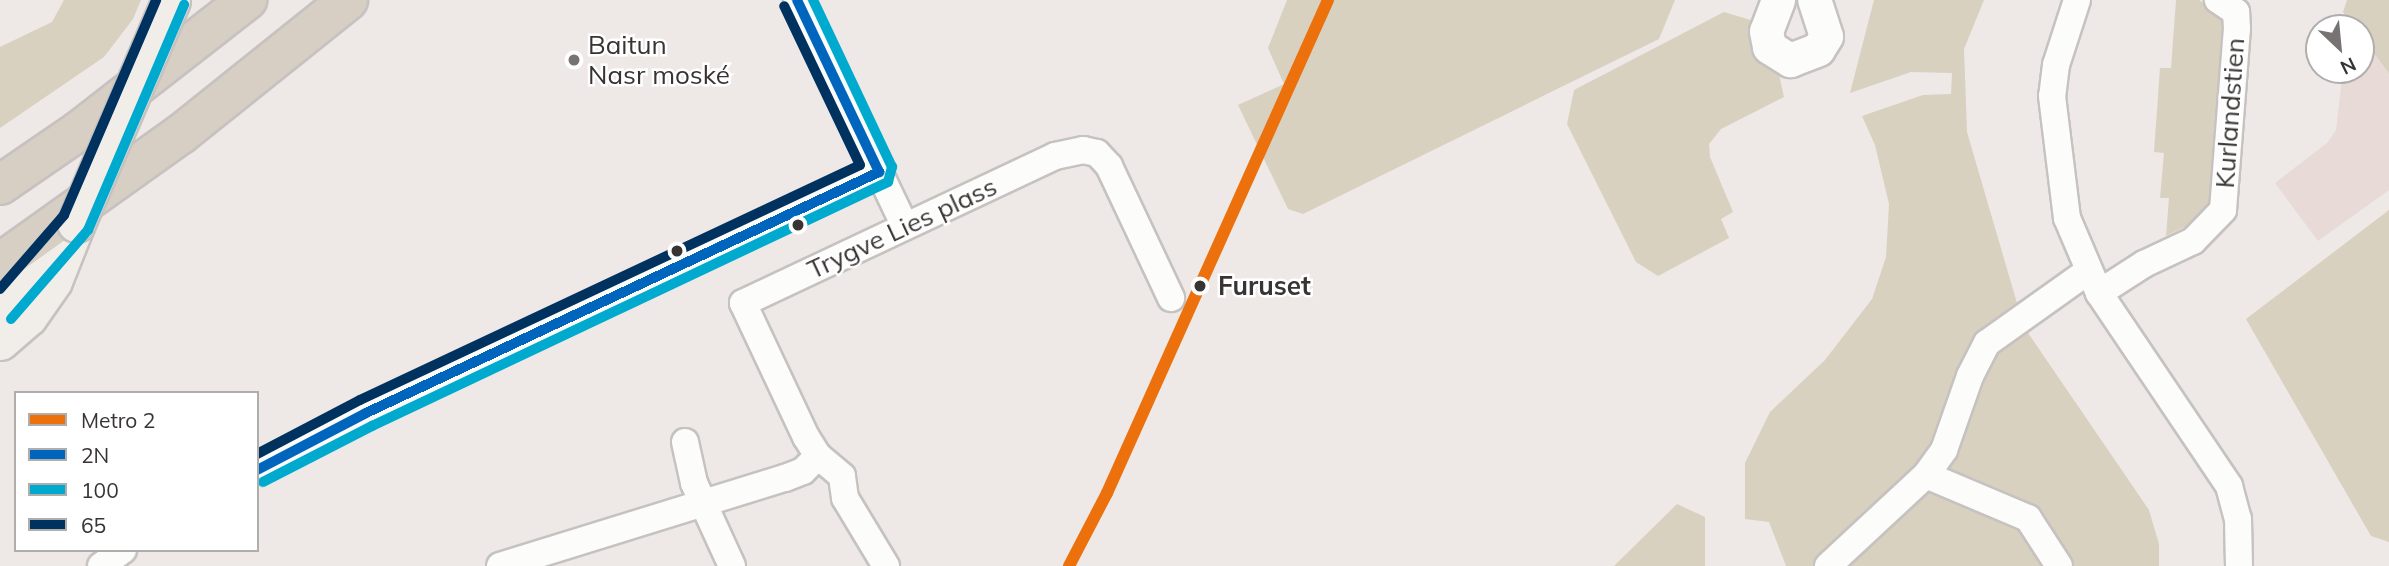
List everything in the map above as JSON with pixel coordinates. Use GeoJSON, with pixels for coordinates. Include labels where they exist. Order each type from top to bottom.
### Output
{"type":"FeatureCollection","features":[{"type":"Feature","properties":{"kind":"highway"},"geometry":{"type":"LineString","coordinates":[[0,185],[80,130],[247,0]]}},
{"type":"Feature","properties":{"kind":"highway"},"geometry":{"type":"LineString","coordinates":[[0,262],[181,134],[348,0]]}},
{"type":"Feature","properties":{"kind":"main road"},"geometry":{"type":"LineString","coordinates":[[0,341],[14,314],[76,223],[172,0]]}},
{"type":"Feature","properties":{"kind":"street"},"geometry":{"type":"LineString","coordinates":[[797,0],[905,226]]}},
{"type":"Feature","properties":{"kind":"street"},"geometry":{"type":"LineString","coordinates":[[1778,0],[1766,31],[1769,47],[1790,60],[1812,54],[1826,36],[1814,0]]}},
{"type":"Feature","properties":{"kind":"street"},"geometry":{"type":"LineString","coordinates":[[2077,0],[2056,65],[2052,96],[2067,218],[2093,282],[2229,486],[2238,519],[2239,566]]}},
{"type":"Feature","properties":{"kind":"street","name":"Kurlandstien"},"geometry":{"type":"LineString","coordinates":[[1828,566],[1926,475],[1944,450],[1970,376],[1987,343],[2093,282],[2144,264],[2193,241],[2222,210],[2236,12],[2217,0]]}},
{"type":"Feature","properties":{"kind":"street","name":"Trygve Lies plass"},"geometry":{"type":"LineString","coordinates":[[886,566],[845,498],[842,476],[818,456],[743,303],[1070,151],[1097,153],[1109,166],[1171,298]]}},
{"type":"Feature","properties":{"kind":"street"},"geometry":{"type":"LineString","coordinates":[[259,469],[366,413],[879,172]]}},
{"type":"Feature","properties":{"kind":"street"},"geometry":{"type":"LineString","coordinates":[[685,442],[702,504],[732,566]]}},
{"type":"Feature","properties":{"kind":"street"},"geometry":{"type":"LineString","coordinates":[[500,566],[803,471],[818,456]]}},
{"type":"Feature","properties":{"kind":"street"},"geometry":{"type":"LineString","coordinates":[[1926,475],[2028,518],[2059,566]]}},
{"type":"Feature","properties":{"kind":"street"},"geometry":{"type":"LineString","coordinates":[[101,566],[120,552]]}},
{"type":"Feature","properties":{"kind":"shaded area"},"geometry":{"type":"Polygon","coordinates":[[[64,0],[141,0],[133,19],[104,57],[0,128],[0,47],[52,22],[64,0]]]}},
{"type":"Feature","properties":{"kind":"shaded area"},"geometry":{"type":"Polygon","coordinates":[[[1287,0],[1675,0],[1659,39],[1303,214],[1288,209],[1238,105],[1284,84],[1268,48],[1287,0]]]}},
{"type":"Feature","properties":{"kind":"shaded area"},"geometry":{"type":"Polygon","coordinates":[[[1874,0],[1984,0],[1964,49],[1967,132],[2024,327],[2149,510],[2159,544],[2159,566],[1786,566],[1769,522],[1745,519],[1745,463],[1770,412],[1825,360],[1872,299],[1886,257],[1889,204],[1875,145],[1862,116],[1923,95],[1951,94],[1952,73],[1911,72],[1850,93],[1874,0]]]}},
{"type":"Feature","properties":{"kind":"shaded area"},"geometry":{"type":"Polygon","coordinates":[[[2176,0],[2199,0],[2216,11],[2227,31],[2213,203],[2201,219],[2166,236],[2169,198],[2160,198],[2164,153],[2154,152],[2160,68],[2171,68],[2176,0]]]}},
{"type":"Feature","properties":{"kind":"shaded area"},"geometry":{"type":"Polygon","coordinates":[[[2347,0],[2389,0],[2389,73],[2375,54],[2375,14],[2343,12],[2347,0]]]}},
{"type":"Feature","properties":{"kind":"shaded area"},"geometry":{"type":"Polygon","coordinates":[[[2356,0],[2389,0],[2389,190],[2318,241],[2275,183],[2327,143],[2336,130],[2341,84],[2375,84],[2375,14],[2351,14],[2356,0]]]}},
{"type":"Feature","properties":{"kind":"shaded area"},"geometry":{"type":"Polygon","coordinates":[[[1724,12],[1754,21],[1778,70],[1784,97],[1721,129],[1709,144],[1710,157],[1733,212],[1721,219],[1729,238],[1658,276],[1636,262],[1567,124],[1574,90],[1724,12]]]}},
{"type":"Feature","properties":{"kind":"shaded area"},"geometry":{"type":"Polygon","coordinates":[[[2389,210],[2389,542],[2371,536],[2246,319],[2389,210]]]}},
{"type":"Feature","properties":{"kind":"shaded area"},"geometry":{"type":"Polygon","coordinates":[[[1677,504],[1705,517],[1705,566],[1614,566],[1677,504]]]}},
{"type":"Feature","properties":{"kind":"metro line","name":"2"},"geometry":{"type":"LineString","coordinates":[[1069,566],[1107,493],[1328,0]]}},
{"type":"Feature","properties":{"kind":"transit line","name":"65"},"geometry":{"type":"LineString","coordinates":[[0,289],[64,215],[156,0]]}},
{"type":"Feature","properties":{"kind":"transit line","name":"2N"},"geometry":{"type":"LineString","coordinates":[[797,0],[879,172]]}},
{"type":"Feature","properties":{"kind":"transit line","name":"100"},"geometry":{"type":"LineString","coordinates":[[263,482],[372,426],[888,182],[892,167],[813,0]]}},
{"type":"Feature","properties":{"kind":"transit line","name":"100"},"geometry":{"type":"LineString","coordinates":[[11,319],[88,230],[184,5]]}},
{"type":"Feature","properties":{"kind":"transit line","name":"65"},"geometry":{"type":"LineString","coordinates":[[259,453],[360,400],[860,165],[784,6]]}},
{"type":"Feature","properties":{"kind":"transit line","name":"2N"},"geometry":{"type":"LineString","coordinates":[[259,469],[366,413],[879,172]]}},
{"type":"Feature","properties":{"kind":"place","name":"Baitun Nasr moské"},"geometry":{"type":"Point","coordinates":[574,60]}},
{"type":"Feature","properties":{"kind":"place","name":"Furuset"},"geometry":{"type":"Point","coordinates":[1200,286]}}]}
